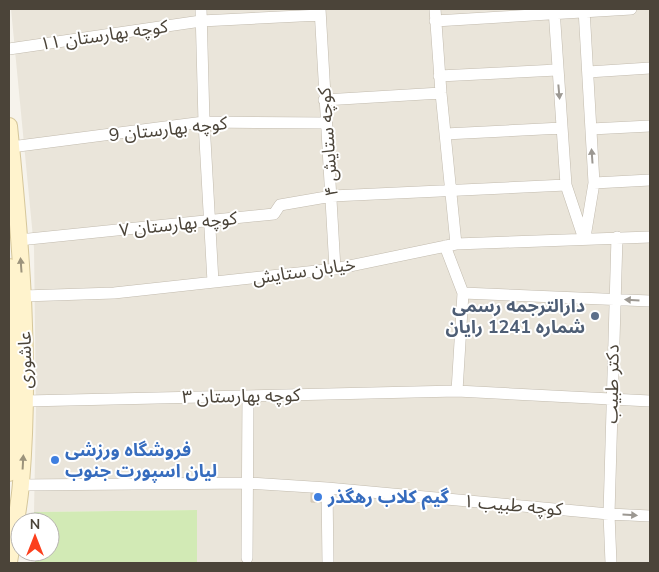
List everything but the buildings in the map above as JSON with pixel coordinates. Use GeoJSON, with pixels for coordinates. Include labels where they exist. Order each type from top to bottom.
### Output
{"type":"FeatureCollection","features":[{"type":"Feature","properties":{"kind":"street"},"geometry":{"type":"LineString","coordinates":[[201,9],[204,122],[213,282]]}},
{"type":"Feature","properties":{"kind":"street"},"geometry":{"type":"LineString","coordinates":[[435,9],[439,76],[451,190],[450,245],[463,293],[457,391]]}},
{"type":"Feature","properties":{"kind":"street"},"geometry":{"type":"LineString","coordinates":[[435,21],[554,12],[631,9]]}},
{"type":"Feature","properties":{"kind":"street"},"geometry":{"type":"LineString","coordinates":[[584,11],[594,184],[584,239]]}},
{"type":"Feature","properties":{"kind":"street","name":"کوچه بهارستان ۱۱"},"geometry":{"type":"LineString","coordinates":[[9,49],[201,21],[320,12]]}},
{"type":"Feature","properties":{"kind":"street","name":"کوچه ستایش ۴"},"geometry":{"type":"LineString","coordinates":[[320,12],[335,269]]}},
{"type":"Feature","properties":{"kind":"street"},"geometry":{"type":"LineString","coordinates":[[554,12],[566,185],[584,239]]}},
{"type":"Feature","properties":{"kind":"street"},"geometry":{"type":"LineString","coordinates":[[588,72],[650,68]]}},
{"type":"Feature","properties":{"kind":"street"},"geometry":{"type":"LineString","coordinates":[[439,76],[557,70]]}},
{"type":"Feature","properties":{"kind":"street"},"geometry":{"type":"LineString","coordinates":[[324,100],[441,93]]}},
{"type":"Feature","properties":{"kind":"street","name":"کوچه بهارستان 9"},"geometry":{"type":"LineString","coordinates":[[11,147],[204,122],[325,123]]}},
{"type":"Feature","properties":{"kind":"street","name":"عاشوری"},"geometry":{"type":"LineString","coordinates":[[9,126],[14,242],[16,408],[21,486],[9,562]]}},
{"type":"Feature","properties":{"kind":"street"},"geometry":{"type":"LineString","coordinates":[[591,129],[650,126]]}},
{"type":"Feature","properties":{"kind":"street"},"geometry":{"type":"LineString","coordinates":[[445,134],[562,128]]}},
{"type":"Feature","properties":{"kind":"street"},"geometry":{"type":"LineString","coordinates":[[594,184],[650,180]]}},
{"type":"Feature","properties":{"kind":"street"},"geometry":{"type":"LineString","coordinates":[[332,196],[566,185]]}},
{"type":"Feature","properties":{"kind":"street","name":"کوچه بهارستان ۷"},"geometry":{"type":"LineString","coordinates":[[14,242],[274,214],[280,205],[332,196]]}},
{"type":"Feature","properties":{"kind":"street","name":"دکتر طبیب"},"geometry":{"type":"LineString","coordinates":[[611,563],[609,514],[617,237]]}},
{"type":"Feature","properties":{"kind":"street"},"geometry":{"type":"LineString","coordinates":[[584,239],[650,237]]}},
{"type":"Feature","properties":{"kind":"street","name":"خیابان ستایش"},"geometry":{"type":"LineString","coordinates":[[14,292],[114,293],[335,269],[450,245],[584,239]]}},
{"type":"Feature","properties":{"kind":"street","name":"عاشوری"},"geometry":{"type":"LineString","coordinates":[[9,267],[14,292]]}},
{"type":"Feature","properties":{"kind":"street"},"geometry":{"type":"LineString","coordinates":[[463,293],[650,301]]}},
{"type":"Feature","properties":{"kind":"street","name":"کوچه بهارستان ۳"},"geometry":{"type":"LineString","coordinates":[[16,408],[248,396],[457,391],[650,401]]}},
{"type":"Feature","properties":{"kind":"street"},"geometry":{"type":"LineString","coordinates":[[247,558],[248,396]]}},
{"type":"Feature","properties":{"kind":"street","name":"عاشوری"},"geometry":{"type":"LineString","coordinates":[[9,473],[16,408]]}},
{"type":"Feature","properties":{"kind":"street","name":"کوچه طبیب ۱"},"geometry":{"type":"LineString","coordinates":[[21,486],[248,484],[327,488],[609,514],[650,516]]}},
{"type":"Feature","properties":{"kind":"street"},"geometry":{"type":"LineString","coordinates":[[327,488],[328,563]]}},
{"type":"Feature","properties":{"kind":"shaded area"},"geometry":{"type":"Polygon","coordinates":[[[11,9],[650,9],[650,563],[197,563],[196,510],[34,512],[36,409],[34,248],[11,9]]]}},
{"type":"Feature","properties":{"kind":"green space"},"geometry":{"type":"Polygon","coordinates":[[[197,510],[197,563],[35,563],[60,562],[60,512],[34,512],[197,510]]]}},
{"type":"Feature","properties":{"kind":"place","name":"دارالترجمه رسمی شماره 1241 رایان"},"geometry":{"type":"Point","coordinates":[595,316]}},
{"type":"Feature","properties":{"kind":"place","name":"فروشگاه ورزشی لیان اسپورت جنوب"},"geometry":{"type":"Point","coordinates":[55,460]}},
{"type":"Feature","properties":{"kind":"place","name":"گیم کلاب رهگذر"},"geometry":{"type":"Point","coordinates":[318,497]}}]}
